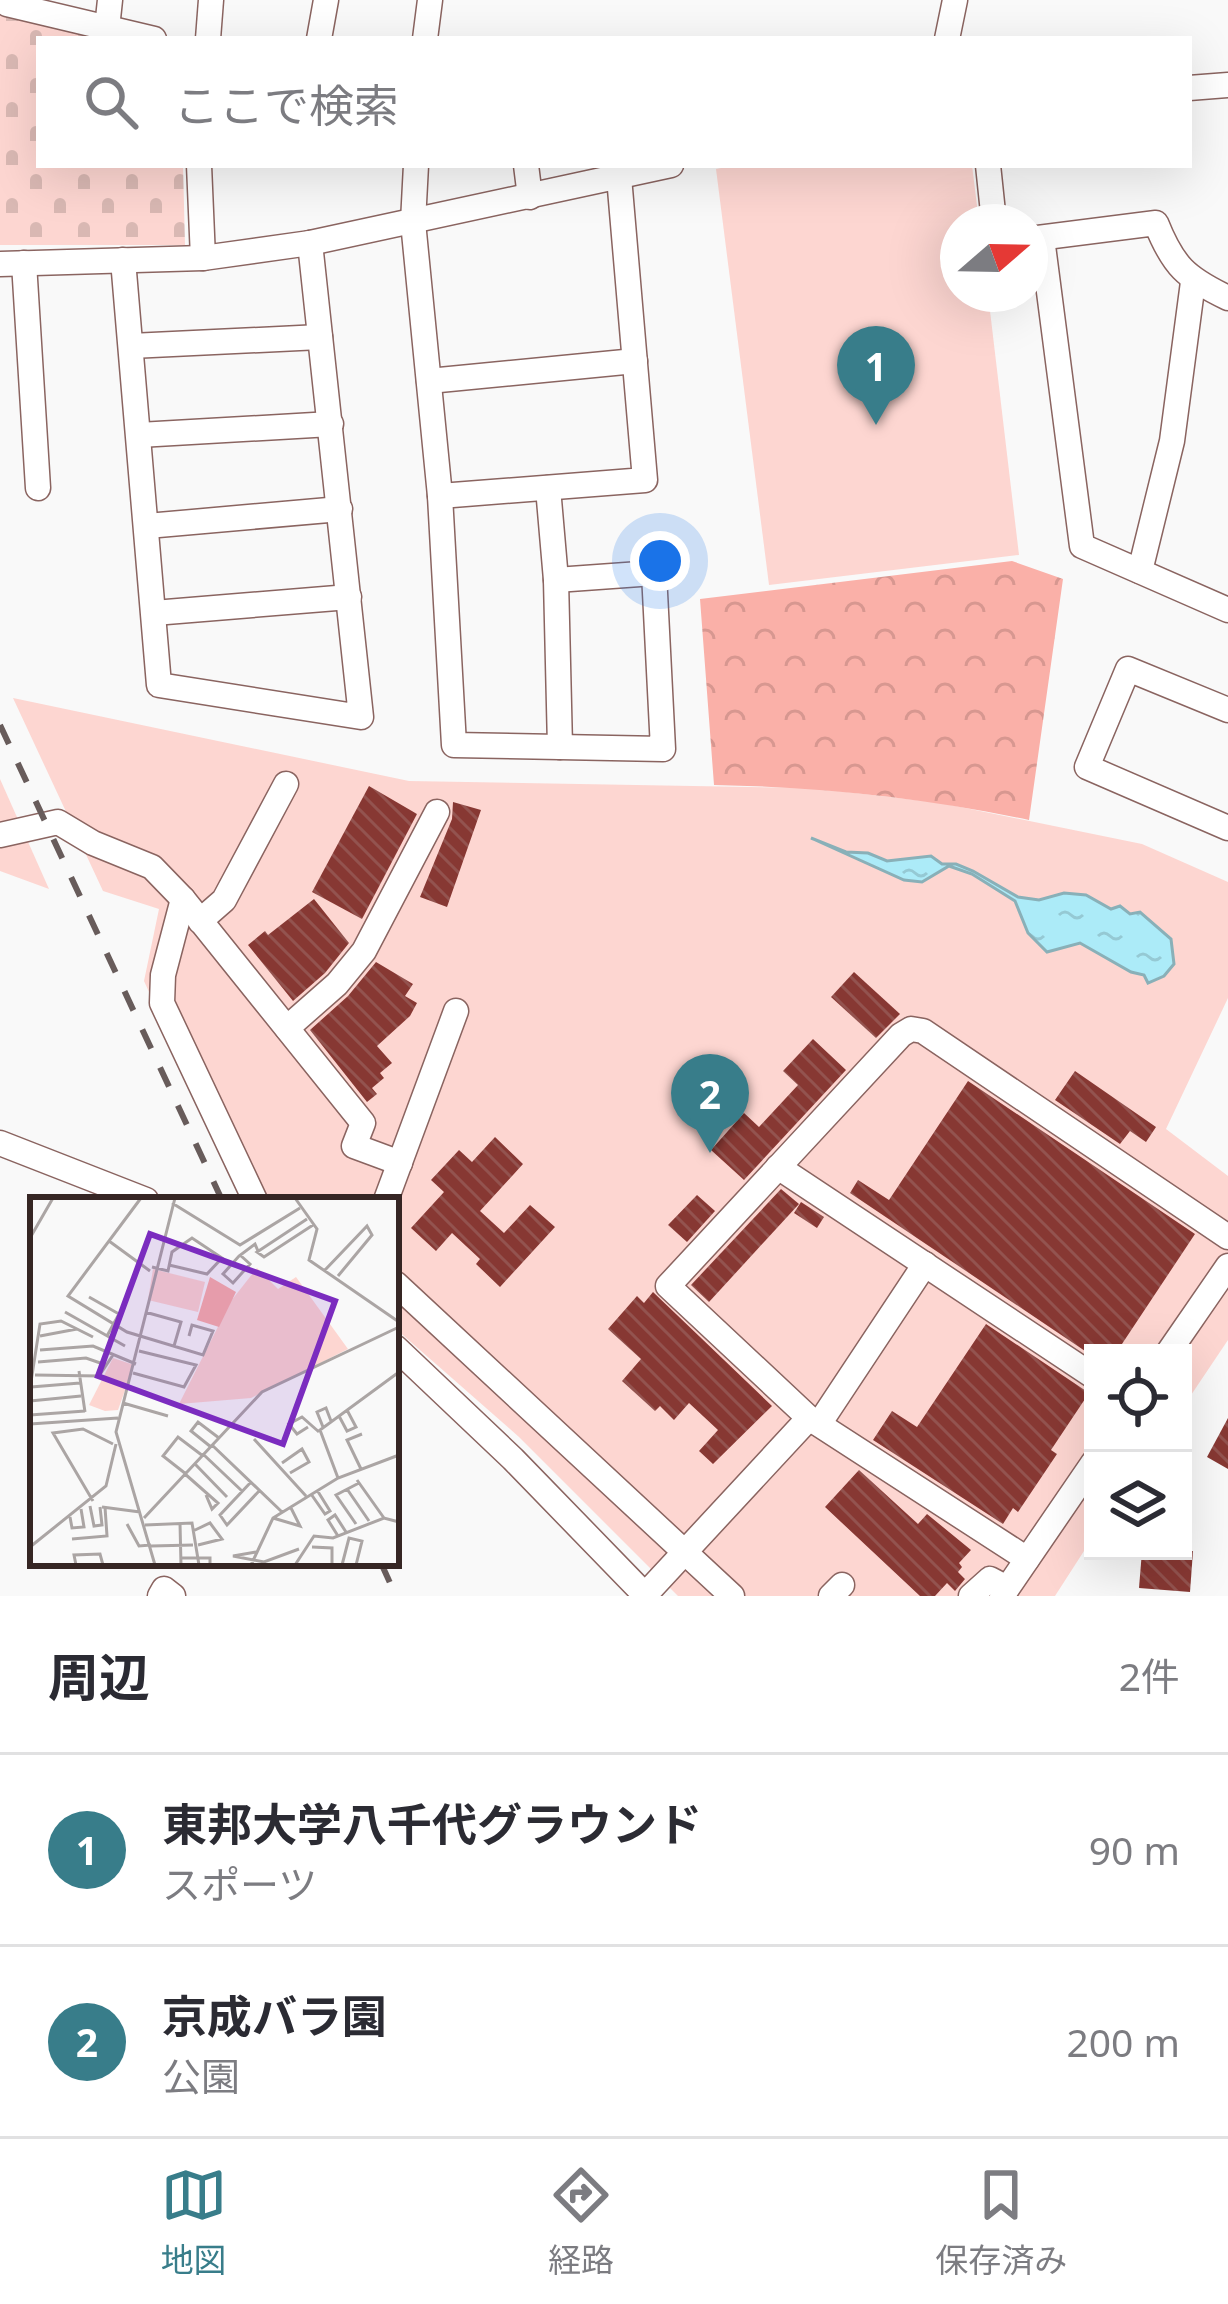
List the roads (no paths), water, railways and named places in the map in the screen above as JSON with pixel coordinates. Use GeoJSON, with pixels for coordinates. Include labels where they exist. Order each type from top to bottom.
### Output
{"type":"FeatureCollection","features":[{"type":"Feature","properties":{"kind":"street"},"geometry":{"type":"LineString","coordinates":[[8,0],[7,4],[141,36]]}},
{"type":"Feature","properties":{"kind":"street"},"geometry":{"type":"LineString","coordinates":[[107,28],[110,0]]}},
{"type":"Feature","properties":{"kind":"street"},"geometry":{"type":"LineString","coordinates":[[208,36],[211,0]]}},
{"type":"Feature","properties":{"kind":"street"},"geometry":{"type":"LineString","coordinates":[[320,36],[326,0]]}},
{"type":"Feature","properties":{"kind":"street"},"geometry":{"type":"LineString","coordinates":[[425,36],[430,0]]}},
{"type":"Feature","properties":{"kind":"street"},"geometry":{"type":"LineString","coordinates":[[947,36],[955,0]]}},
{"type":"Feature","properties":{"kind":"street"},"geometry":{"type":"LineString","coordinates":[[1192,88],[1228,85]]}},
{"type":"Feature","properties":{"kind":"street"},"geometry":{"type":"LineString","coordinates":[[199,168],[202,258]]}},
{"type":"Feature","properties":{"kind":"street"},"geometry":{"type":"LineString","coordinates":[[416,168],[413,222],[440,496],[454,745],[663,749],[654,573],[556,580]]}},
{"type":"Feature","properties":{"kind":"street"},"geometry":{"type":"LineString","coordinates":[[526,168],[530,197]]}},
{"type":"Feature","properties":{"kind":"street"},"geometry":{"type":"LineString","coordinates":[[38,488],[12,263],[202,258],[310,244],[658,168]]}},
{"type":"Feature","properties":{"kind":"street"},"geometry":{"type":"LineString","coordinates":[[988,168],[992,204]]}},
{"type":"Feature","properties":{"kind":"street"},"geometry":{"type":"LineString","coordinates":[[440,496],[645,480],[619,177]]}},
{"type":"Feature","properties":{"kind":"street"},"geometry":{"type":"LineString","coordinates":[[1048,236],[1156,223],[1169,256],[1193,282],[1228,298]]}},
{"type":"Feature","properties":{"kind":"street"},"geometry":{"type":"LineString","coordinates":[[123,260],[159,685],[361,717],[310,244]]}},
{"type":"Feature","properties":{"kind":"street"},"geometry":{"type":"LineString","coordinates":[[1140,571],[1172,441],[1193,282]]}},
{"type":"Feature","properties":{"kind":"street"},"geometry":{"type":"LineString","coordinates":[[1047,312],[1082,545],[1228,610]]}},
{"type":"Feature","properties":{"kind":"street"},"geometry":{"type":"LineString","coordinates":[[130,346],[320,338]]}},
{"type":"Feature","properties":{"kind":"street"},"geometry":{"type":"LineString","coordinates":[[429,381],[635,361]]}},
{"type":"Feature","properties":{"kind":"street"},"geometry":{"type":"LineString","coordinates":[[139,434],[331,424]]}},
{"type":"Feature","properties":{"kind":"street"},"geometry":{"type":"LineString","coordinates":[[548,488],[556,580],[560,747]]}},
{"type":"Feature","properties":{"kind":"street"},"geometry":{"type":"LineString","coordinates":[[147,526],[340,509]]}},
{"type":"Feature","properties":{"kind":"street"},"geometry":{"type":"LineString","coordinates":[[154,613],[349,597]]}},
{"type":"Feature","properties":{"kind":"street"},"geometry":{"type":"LineString","coordinates":[[1228,710],[1128,669],[1087,767],[1228,828]]}},
{"type":"Feature","properties":{"kind":"street"},"geometry":{"type":"LineString","coordinates":[[200,921],[224,900],[286,784]]}},
{"type":"Feature","properties":{"kind":"street"},"geometry":{"type":"LineString","coordinates":[[287,1028],[337,984],[364,950],[437,812]]}},
{"type":"Feature","properties":{"kind":"street"},"geometry":{"type":"LineString","coordinates":[[0,835],[58,822],[93,843],[152,867],[363,1123],[354,1146],[400,1163]]}},
{"type":"Feature","properties":{"kind":"street"},"geometry":{"type":"LineString","coordinates":[[183,899],[164,975],[163,1003],[254,1197]]}},
{"type":"Feature","properties":{"kind":"street"},"geometry":{"type":"LineString","coordinates":[[387,1197],[456,1011]]}},
{"type":"Feature","properties":{"kind":"street"},"geometry":{"type":"LineString","coordinates":[[1027,1559],[814,1421],[668,1286],[911,1029],[923,1031],[1228,1237]]}},
{"type":"Feature","properties":{"kind":"street"},"geometry":{"type":"LineString","coordinates":[[0,1143],[138,1197]]}},
{"type":"Feature","properties":{"kind":"street"},"geometry":{"type":"LineString","coordinates":[[778,1167],[1084,1370]]}},
{"type":"Feature","properties":{"kind":"street"},"geometry":{"type":"LineString","coordinates":[[399,1351],[646,1596],[814,1421],[925,1264]]}},
{"type":"Feature","properties":{"kind":"street"},"geometry":{"type":"LineString","coordinates":[[1174,1344],[1228,1265]]}},
{"type":"Feature","properties":{"kind":"street"},"geometry":{"type":"LineString","coordinates":[[399,1287],[732,1596]]}},
{"type":"Feature","properties":{"kind":"street"},"geometry":{"type":"LineString","coordinates":[[971,1596],[990,1579],[1004,1592],[1084,1476]]}},
{"type":"Feature","properties":{"kind":"street"},"geometry":{"type":"LineString","coordinates":[[160,1596],[164,1589],[173,1596]]}},
{"type":"Feature","properties":{"kind":"water"},"geometry":{"type":"Polygon","coordinates":[[[811,838],[887,861],[931,856],[942,864],[973,871],[1018,897],[1039,900],[1064,893],[1086,895],[1111,909],[1120,906],[1130,914],[1140,912],[1171,939],[1174,964],[1164,976],[1148,983],[1144,975],[1080,943],[1047,952],[1028,933],[1015,901],[972,874],[949,866],[922,882],[904,880],[811,838]]]}},
{"type":"Feature","properties":{"kind":"railway"},"geometry":{"type":"LineString","coordinates":[[0,725],[221,1197]]}},
{"type":"Feature","properties":{"kind":"railway"},"geometry":{"type":"LineString","coordinates":[[382,1566],[396,1596]]}},
{"type":"Feature","properties":{"kind":"place","name":"東邦大学八千代グラウンド"},"geometry":{"type":"Point","coordinates":[876,425]}},
{"type":"Feature","properties":{"kind":"place","name":"京成バラ園"},"geometry":{"type":"Point","coordinates":[710,1153]}}]}
